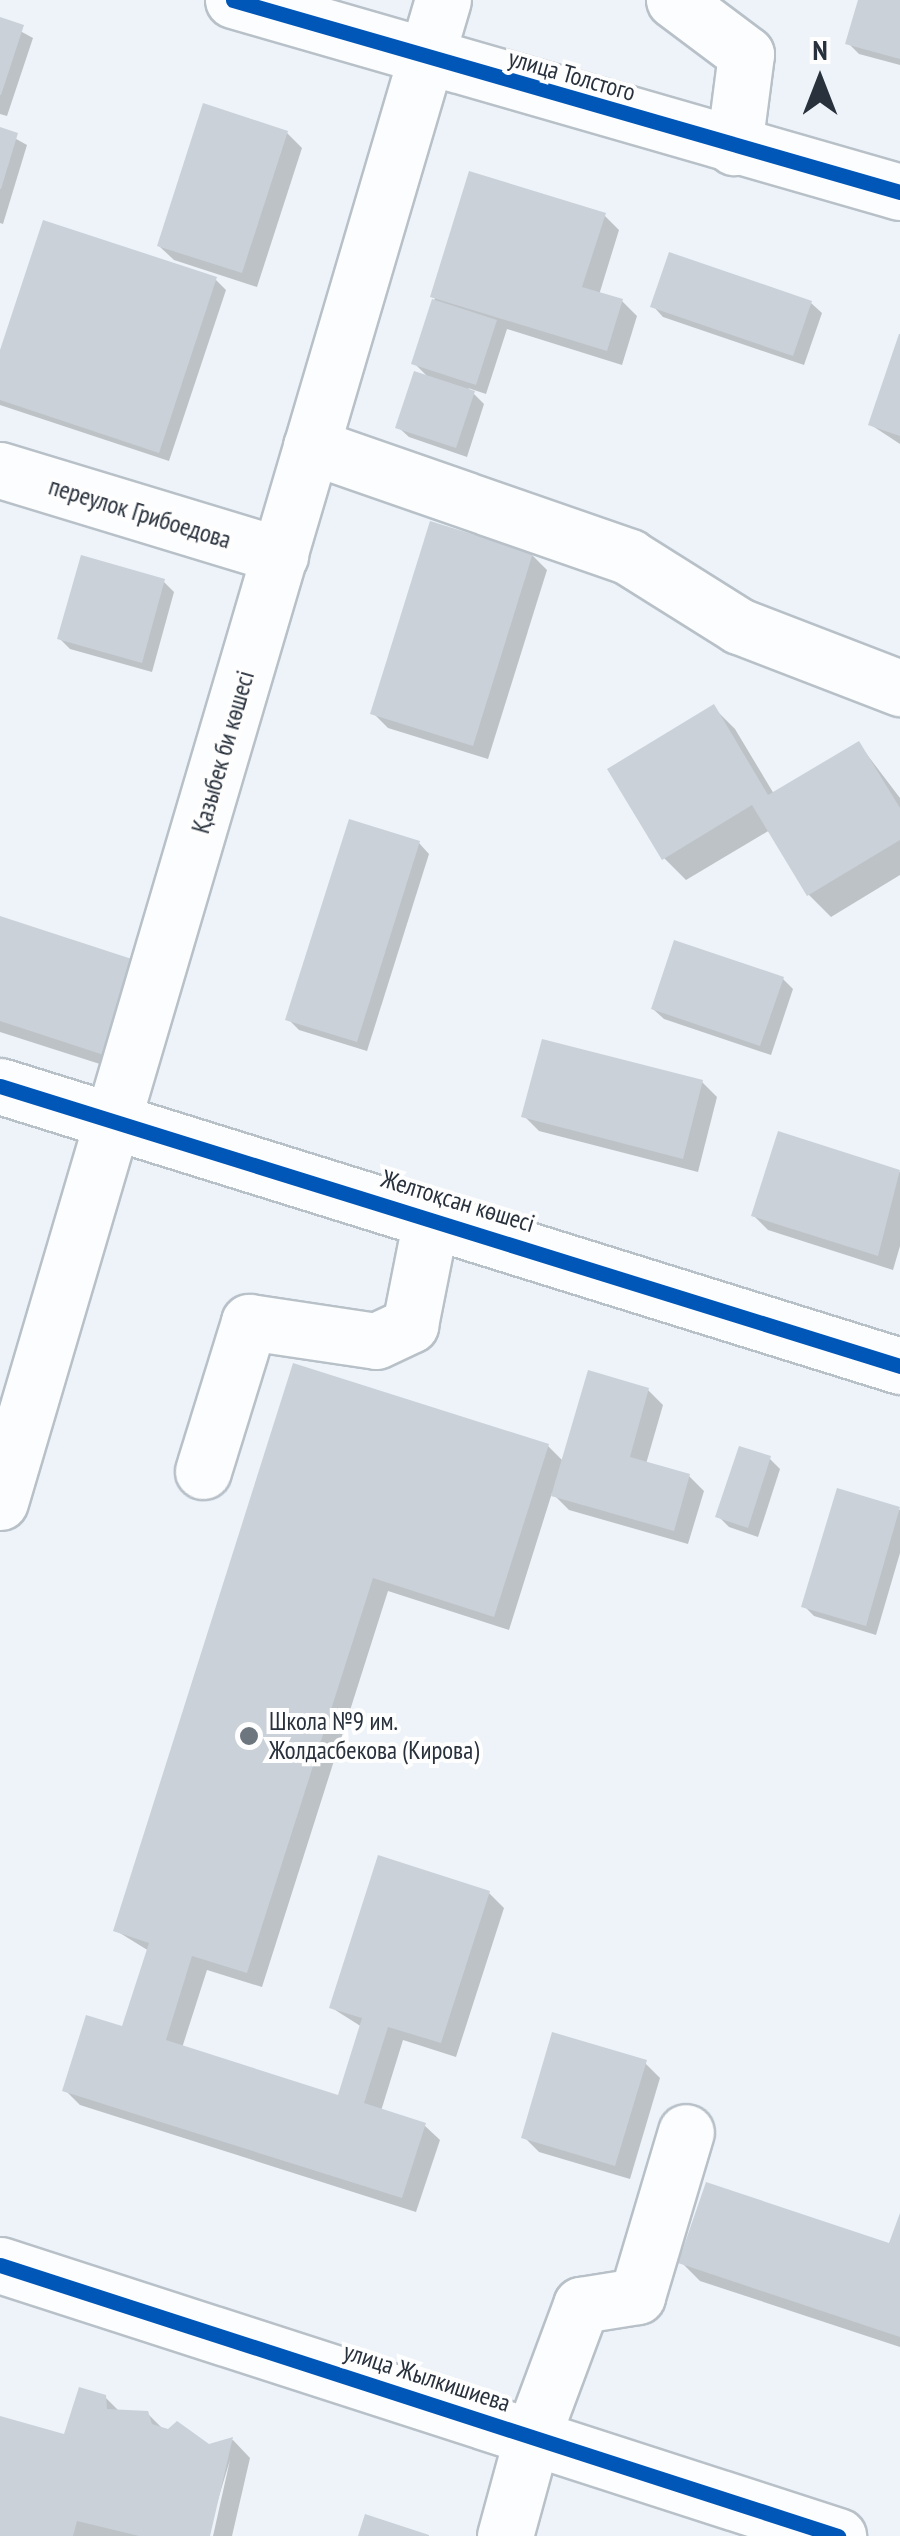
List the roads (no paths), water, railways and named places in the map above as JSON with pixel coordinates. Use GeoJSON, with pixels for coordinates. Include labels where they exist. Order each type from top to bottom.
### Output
{"type":"FeatureCollection","features":[{"type":"Feature","properties":{"kind":"street","name":"улица Толстого"},"geometry":{"type":"LineString","coordinates":[[233,0],[424,59],[900,192]]}},
{"type":"Feature","properties":{"kind":"street","name":"Қазыбек би көшесі"},"geometry":{"type":"LineString","coordinates":[[0,1502],[116,1120],[443,0]]}},
{"type":"Feature","properties":{"kind":"street"},"geometry":{"type":"LineString","coordinates":[[674,0],[746,54],[734,146]]}},
{"type":"Feature","properties":{"kind":"street"},"geometry":{"type":"LineString","coordinates":[[312,446],[629,557],[739,626],[900,688]]}},
{"type":"Feature","properties":{"kind":"street","name":"переулок Грибоедова"},"geometry":{"type":"LineString","coordinates":[[0,470],[280,555]]}},
{"type":"Feature","properties":{"kind":"street","name":"Желтоқсан көшесі"},"geometry":{"type":"LineString","coordinates":[[0,1086],[900,1366]]}},
{"type":"Feature","properties":{"kind":"street"},"geometry":{"type":"LineString","coordinates":[[203,1471],[249,1322],[376,1341],[410,1326],[431,1219]]}},
{"type":"Feature","properties":{"kind":"street"},"geometry":{"type":"LineString","coordinates":[[504,2536],[532,2437],[581,2305],[637,2296],[686,2132]]}},
{"type":"Feature","properties":{"kind":"street","name":"улица Жылкишиева"},"geometry":{"type":"LineString","coordinates":[[0,2265],[838,2536]]}},
{"type":"Feature","properties":{"kind":"place","name":"Школа №9 им. Жолдасбекова (Кирова)"},"geometry":{"type":"Point","coordinates":[249,1736]}}]}
